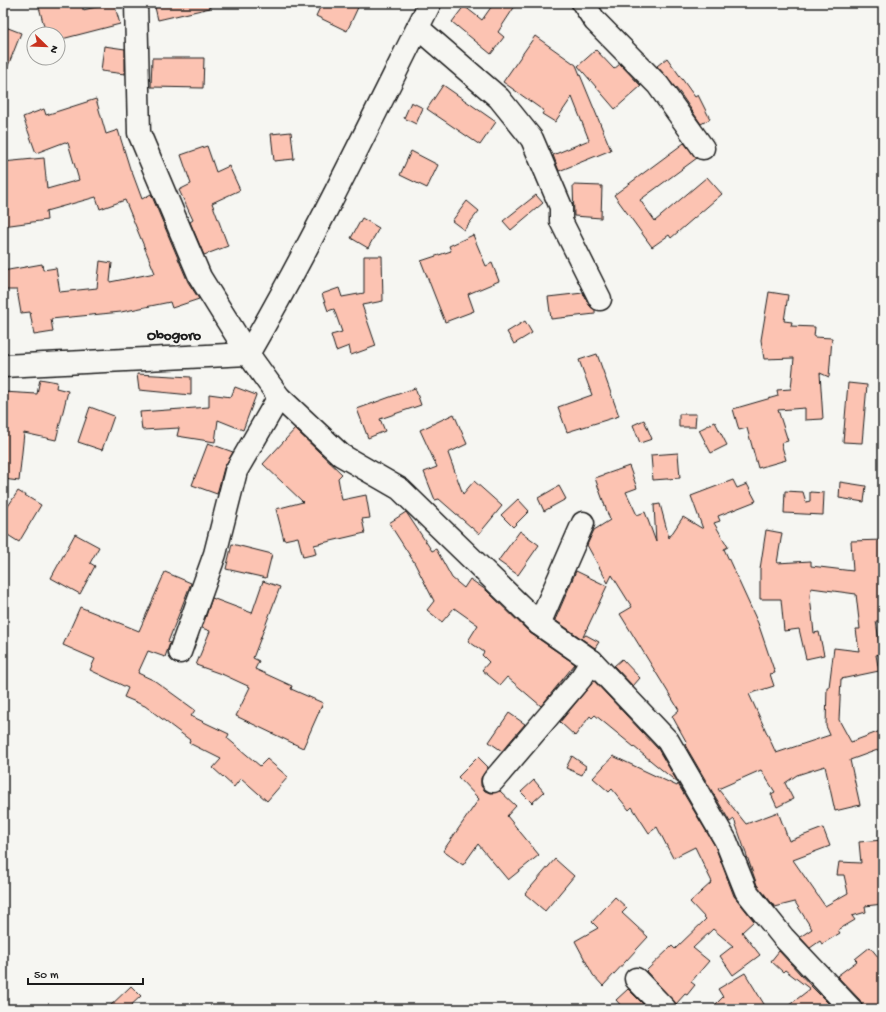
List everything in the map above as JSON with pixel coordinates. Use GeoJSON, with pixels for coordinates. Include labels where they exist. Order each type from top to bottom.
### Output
{"type":"FeatureCollection","features":[{"type":"Feature","properties":{"kind":"street"},"geometry":{"type":"LineString","coordinates":[[136,3],[139,133],[200,277],[248,354],[279,397],[341,455],[400,489],[539,624],[592,661],[668,741],[726,841],[746,891],[784,937],[851,1009]]}},
{"type":"Feature","properties":{"kind":"street"},"geometry":{"type":"LineString","coordinates":[[248,354],[276,307],[340,184],[430,3]]}},
{"type":"Feature","properties":{"kind":"street"},"geometry":{"type":"LineString","coordinates":[[583,3],[596,21],[658,85],[702,148]]}},
{"type":"Feature","properties":{"kind":"street"},"geometry":{"type":"LineString","coordinates":[[418,28],[499,98],[532,138],[561,207],[561,221],[600,299]]}},
{"type":"Feature","properties":{"kind":"street"},"geometry":{"type":"LineString","coordinates":[[3,366],[248,354]]}},
{"type":"Feature","properties":{"kind":"street"},"geometry":{"type":"LineString","coordinates":[[180,652],[216,554],[236,471],[279,397]]}},
{"type":"Feature","properties":{"kind":"street"},"geometry":{"type":"LineString","coordinates":[[539,624],[583,523]]}},
{"type":"Feature","properties":{"kind":"street"},"geometry":{"type":"LineString","coordinates":[[493,781],[581,678],[592,661]]}},
{"type":"Feature","properties":{"kind":"street"},"geometry":{"type":"LineString","coordinates":[[636,978],[665,1009]]}},
{"type":"Feature","properties":{"kind":"building"},"geometry":{"type":"Polygon","coordinates":[[[38,3],[83,3],[83,10],[114,3],[120,24],[66,38],[66,26],[44,26],[38,3]]]}},
{"type":"Feature","properties":{"kind":"building"},"geometry":{"type":"Polygon","coordinates":[[[154,3],[209,3],[210,8],[158,20],[154,3]]]}},
{"type":"Feature","properties":{"kind":"building"},"geometry":{"type":"Polygon","coordinates":[[[322,3],[360,3],[347,31],[316,16],[322,3]]]}},
{"type":"Feature","properties":{"kind":"building"},"geometry":{"type":"Polygon","coordinates":[[[494,3],[517,3],[498,32],[504,37],[491,54],[452,22],[464,6],[482,20],[494,3]]]}},
{"type":"Feature","properties":{"kind":"building"},"geometry":{"type":"Polygon","coordinates":[[[3,26],[21,33],[4,76],[3,76],[3,26]]]}},
{"type":"Feature","properties":{"kind":"building"},"geometry":{"type":"Polygon","coordinates":[[[535,36],[576,65],[611,150],[559,171],[553,155],[589,140],[572,97],[555,122],[542,114],[544,111],[503,82],[535,36]]]}},
{"type":"Feature","properties":{"kind":"building"},"geometry":{"type":"Polygon","coordinates":[[[104,46],[125,49],[125,74],[101,71],[104,46]]]}},
{"type":"Feature","properties":{"kind":"building"},"geometry":{"type":"Polygon","coordinates":[[[596,50],[614,69],[620,64],[641,86],[615,109],[578,66],[596,50]]]}},
{"type":"Feature","properties":{"kind":"building"},"geometry":{"type":"Polygon","coordinates":[[[152,58],[204,58],[203,88],[151,87],[152,58]]]}},
{"type":"Feature","properties":{"kind":"building"},"geometry":{"type":"Polygon","coordinates":[[[667,58],[695,97],[698,95],[710,119],[701,124],[680,93],[657,66],[667,58]]]}},
{"type":"Feature","properties":{"kind":"building"},"geometry":{"type":"Polygon","coordinates":[[[443,85],[496,122],[480,145],[427,109],[443,85]]]}},
{"type":"Feature","properties":{"kind":"building"},"geometry":{"type":"Polygon","coordinates":[[[96,99],[106,134],[118,130],[131,172],[142,199],[151,194],[188,282],[199,299],[172,308],[170,302],[121,312],[51,319],[53,332],[34,335],[30,312],[21,313],[17,290],[3,290],[3,271],[42,264],[43,270],[56,268],[60,292],[97,288],[100,261],[112,263],[110,282],[155,273],[125,200],[100,209],[96,197],[46,211],[47,220],[3,226],[3,162],[44,158],[47,189],[79,180],[68,143],[65,142],[36,153],[23,117],[44,109],[46,115],[96,99]]]}},
{"type":"Feature","properties":{"kind":"building"},"geometry":{"type":"Polygon","coordinates":[[[411,102],[423,108],[416,124],[404,118],[411,102]]]}},
{"type":"Feature","properties":{"kind":"building"},"geometry":{"type":"Polygon","coordinates":[[[291,132],[294,159],[274,161],[271,134],[291,132]]]}},
{"type":"Feature","properties":{"kind":"building"},"geometry":{"type":"Polygon","coordinates":[[[684,143],[697,158],[640,200],[655,221],[707,177],[722,194],[671,238],[669,235],[652,247],[614,195],[684,143]]]}},
{"type":"Feature","properties":{"kind":"building"},"geometry":{"type":"Polygon","coordinates":[[[207,146],[216,172],[229,166],[240,190],[212,203],[228,246],[204,255],[190,222],[193,220],[179,190],[191,184],[181,155],[207,146]]]}},
{"type":"Feature","properties":{"kind":"building"},"geometry":{"type":"Polygon","coordinates":[[[411,151],[438,165],[427,188],[400,175],[411,151]]]}},
{"type":"Feature","properties":{"kind":"building"},"geometry":{"type":"Polygon","coordinates":[[[573,185],[602,186],[601,218],[574,216],[573,185]]]}},
{"type":"Feature","properties":{"kind":"building"},"geometry":{"type":"Polygon","coordinates":[[[536,195],[543,203],[511,230],[503,221],[536,195]]]}},
{"type":"Feature","properties":{"kind":"building"},"geometry":{"type":"Polygon","coordinates":[[[467,201],[479,211],[464,230],[452,221],[467,201]]]}},
{"type":"Feature","properties":{"kind":"building"},"geometry":{"type":"Polygon","coordinates":[[[362,218],[379,228],[368,248],[351,238],[362,218]]]}},
{"type":"Feature","properties":{"kind":"building"},"geometry":{"type":"Polygon","coordinates":[[[473,235],[486,266],[492,263],[499,281],[468,294],[474,311],[445,322],[421,261],[451,251],[449,246],[473,235]]]}},
{"type":"Feature","properties":{"kind":"building"},"geometry":{"type":"Polygon","coordinates":[[[364,256],[382,256],[383,301],[362,305],[376,346],[351,355],[349,346],[336,351],[331,335],[342,332],[334,309],[328,311],[322,294],[339,288],[342,297],[364,293],[364,256]]]}},
{"type":"Feature","properties":{"kind":"building"},"geometry":{"type":"Polygon","coordinates":[[[769,292],[788,295],[784,321],[792,322],[791,326],[815,327],[814,337],[832,338],[829,377],[820,373],[823,419],[805,420],[805,408],[778,410],[788,441],[781,443],[786,460],[758,468],[747,428],[739,430],[733,409],[778,396],[777,390],[791,389],[794,358],[764,359],[761,340],[769,292]]]}},
{"type":"Feature","properties":{"kind":"building"},"geometry":{"type":"Polygon","coordinates":[[[583,293],[589,305],[595,310],[595,314],[551,319],[548,297],[583,293]]]}},
{"type":"Feature","properties":{"kind":"building"},"geometry":{"type":"Polygon","coordinates":[[[525,321],[532,333],[514,344],[507,332],[525,321]]]}},
{"type":"Feature","properties":{"kind":"building"},"geometry":{"type":"Polygon","coordinates":[[[597,354],[619,416],[567,432],[558,407],[592,395],[579,360],[597,354]]]}},
{"type":"Feature","properties":{"kind":"building"},"geometry":{"type":"Polygon","coordinates":[[[137,374],[191,377],[191,395],[139,390],[137,374]]]}},
{"type":"Feature","properties":{"kind":"building"},"geometry":{"type":"Polygon","coordinates":[[[40,379],[57,382],[56,388],[68,391],[56,440],[24,433],[19,481],[3,479],[3,392],[37,394],[40,379]]]}},
{"type":"Feature","properties":{"kind":"building"},"geometry":{"type":"Polygon","coordinates":[[[848,383],[867,385],[862,443],[843,442],[848,383]]]}},
{"type":"Feature","properties":{"kind":"building"},"geometry":{"type":"Polygon","coordinates":[[[235,387],[256,395],[243,430],[218,420],[215,442],[177,436],[179,428],[142,430],[140,412],[209,407],[209,394],[231,397],[235,387]]]}},
{"type":"Feature","properties":{"kind":"building"},"geometry":{"type":"Polygon","coordinates":[[[415,388],[421,405],[380,419],[385,431],[368,438],[357,409],[415,388]]]}},
{"type":"Feature","properties":{"kind":"building"},"geometry":{"type":"Polygon","coordinates":[[[90,407],[114,416],[102,450],[78,442],[90,407]]]}},
{"type":"Feature","properties":{"kind":"building"},"geometry":{"type":"Polygon","coordinates":[[[454,414],[467,444],[448,453],[463,494],[474,481],[502,506],[479,534],[439,499],[435,500],[424,472],[437,467],[420,430],[454,414]]]}},
{"type":"Feature","properties":{"kind":"building"},"geometry":{"type":"Polygon","coordinates":[[[679,414],[696,414],[695,427],[679,427],[679,414]]]}},
{"type":"Feature","properties":{"kind":"building"},"geometry":{"type":"Polygon","coordinates":[[[644,420],[652,439],[640,443],[633,425],[644,420]]]}},
{"type":"Feature","properties":{"kind":"building"},"geometry":{"type":"Polygon","coordinates":[[[715,422],[727,445],[711,453],[699,430],[715,422]]]}},
{"type":"Feature","properties":{"kind":"building"},"geometry":{"type":"Polygon","coordinates":[[[295,429],[342,474],[338,478],[342,500],[366,495],[370,518],[362,519],[365,533],[314,545],[316,554],[303,557],[298,537],[284,540],[276,509],[303,502],[263,464],[295,429]]]}},
{"type":"Feature","properties":{"kind":"building"},"geometry":{"type":"Polygon","coordinates":[[[208,443],[233,452],[224,468],[217,494],[192,485],[208,443]]]}},
{"type":"Feature","properties":{"kind":"building"},"geometry":{"type":"Polygon","coordinates":[[[678,453],[680,478],[653,480],[651,455],[678,453]]]}},
{"type":"Feature","properties":{"kind":"building"},"geometry":{"type":"Polygon","coordinates":[[[629,466],[637,488],[626,492],[637,515],[645,512],[656,542],[654,505],[660,504],[669,538],[683,517],[703,529],[691,496],[733,480],[737,488],[747,484],[756,501],[718,516],[720,521],[714,523],[728,547],[724,549],[758,623],[775,673],[770,674],[774,686],[749,694],[776,753],[830,735],[826,726],[827,687],[829,687],[834,648],[859,651],[856,629],[860,629],[856,594],[811,588],[810,596],[814,633],[819,632],[824,655],[806,659],[799,629],[784,631],[781,599],[760,599],[760,569],[766,530],[782,533],[777,563],[811,561],[811,566],[853,571],[851,541],[883,540],[883,621],[876,621],[881,654],[876,655],[879,671],[841,679],[839,720],[851,742],[883,730],[883,748],[850,760],[860,805],[835,811],[825,766],[797,775],[785,783],[793,799],[777,807],[771,794],[775,792],[761,770],[718,789],[746,824],[778,812],[789,841],[823,828],[830,846],[793,860],[825,906],[848,893],[844,875],[837,875],[839,862],[861,863],[859,842],[883,840],[883,904],[865,906],[866,912],[852,916],[855,920],[838,930],[840,933],[822,944],[820,941],[810,948],[800,937],[812,929],[795,902],[775,907],[757,885],[734,819],[730,822],[685,745],[687,743],[672,716],[679,710],[620,614],[632,607],[612,575],[608,583],[587,545],[594,530],[610,520],[595,478],[629,466]]]}},
{"type":"Feature","properties":{"kind":"building"},"geometry":{"type":"Polygon","coordinates":[[[840,482],[866,486],[864,502],[839,498],[840,482]]]}},
{"type":"Feature","properties":{"kind":"building"},"geometry":{"type":"Polygon","coordinates":[[[559,486],[566,499],[544,511],[538,498],[559,486]]]}},
{"type":"Feature","properties":{"kind":"building"},"geometry":{"type":"Polygon","coordinates":[[[18,491],[41,505],[19,542],[3,532],[3,514],[18,491]]]}},
{"type":"Feature","properties":{"kind":"building"},"geometry":{"type":"Polygon","coordinates":[[[785,491],[803,492],[806,502],[810,501],[810,492],[824,493],[823,515],[784,513],[785,491]]]}},
{"type":"Feature","properties":{"kind":"building"},"geometry":{"type":"Polygon","coordinates":[[[518,499],[529,511],[513,527],[501,515],[518,499]]]}},
{"type":"Feature","properties":{"kind":"building"},"geometry":{"type":"Polygon","coordinates":[[[406,512],[432,551],[436,549],[452,578],[464,588],[470,579],[486,590],[530,633],[575,664],[541,706],[507,677],[500,685],[482,670],[489,662],[482,655],[484,652],[468,641],[478,625],[454,608],[442,622],[427,610],[434,601],[414,562],[389,523],[406,512]]]}},
{"type":"Feature","properties":{"kind":"building"},"geometry":{"type":"Polygon","coordinates":[[[520,531],[539,545],[518,575],[498,561],[520,531]]]}},
{"type":"Feature","properties":{"kind":"building"},"geometry":{"type":"Polygon","coordinates":[[[75,534],[99,547],[90,563],[95,566],[80,594],[51,578],[75,534]]]}},
{"type":"Feature","properties":{"kind":"building"},"geometry":{"type":"Polygon","coordinates":[[[232,544],[272,554],[266,578],[226,569],[232,544]]]}},
{"type":"Feature","properties":{"kind":"building"},"geometry":{"type":"Polygon","coordinates":[[[576,571],[607,586],[583,637],[586,635],[599,642],[595,648],[555,620],[576,571]]]}},
{"type":"Feature","properties":{"kind":"building"},"geometry":{"type":"Polygon","coordinates":[[[165,572],[191,583],[168,642],[170,643],[165,657],[148,651],[138,673],[155,681],[195,710],[191,716],[229,734],[227,738],[260,766],[267,759],[288,777],[267,801],[241,778],[234,787],[213,768],[221,759],[189,743],[190,740],[145,706],[124,697],[128,688],[90,670],[95,659],[63,645],[80,607],[139,631],[165,572]]]}},
{"type":"Feature","properties":{"kind":"building"},"geometry":{"type":"Polygon","coordinates":[[[263,581],[280,587],[253,658],[259,661],[255,669],[292,686],[291,689],[323,703],[303,748],[236,716],[250,687],[224,675],[196,665],[210,631],[202,628],[212,598],[252,613],[263,581]]]}},
{"type":"Feature","properties":{"kind":"building"},"geometry":{"type":"Polygon","coordinates":[[[622,659],[640,678],[633,686],[614,666],[622,659]]]}},
{"type":"Feature","properties":{"kind":"building"},"geometry":{"type":"Polygon","coordinates":[[[594,681],[658,749],[678,783],[595,715],[592,718],[590,716],[575,736],[560,722],[594,681]]]}},
{"type":"Feature","properties":{"kind":"building"},"geometry":{"type":"Polygon","coordinates":[[[509,713],[525,724],[502,751],[489,742],[509,713]]]}},
{"type":"Feature","properties":{"kind":"building"},"geometry":{"type":"Polygon","coordinates":[[[572,756],[586,766],[582,775],[566,768],[572,756]]]}},
{"type":"Feature","properties":{"kind":"building"},"geometry":{"type":"Polygon","coordinates":[[[613,756],[677,786],[678,784],[715,846],[734,896],[754,921],[742,932],[760,955],[733,975],[720,956],[733,946],[713,929],[693,948],[709,961],[691,982],[695,985],[687,995],[685,994],[676,1004],[646,971],[672,946],[675,949],[706,919],[690,902],[712,882],[695,847],[673,858],[657,827],[649,833],[632,807],[629,810],[612,789],[609,792],[593,778],[613,756]]]}},
{"type":"Feature","properties":{"kind":"building"},"geometry":{"type":"Polygon","coordinates":[[[478,757],[488,767],[481,778],[481,786],[485,791],[490,793],[500,791],[516,806],[507,816],[539,855],[508,880],[478,844],[463,865],[443,851],[479,799],[458,777],[478,757]]]}},
{"type":"Feature","properties":{"kind":"building"},"geometry":{"type":"Polygon","coordinates":[[[534,780],[544,792],[532,803],[521,792],[534,780]]]}},
{"type":"Feature","properties":{"kind":"building"},"geometry":{"type":"Polygon","coordinates":[[[555,859],[574,876],[545,911],[525,894],[555,859]]]}},
{"type":"Feature","properties":{"kind":"building"},"geometry":{"type":"Polygon","coordinates":[[[615,897],[627,908],[622,913],[648,937],[603,986],[593,975],[575,941],[598,928],[592,922],[615,897]]]}},
{"type":"Feature","properties":{"kind":"building"},"geometry":{"type":"Polygon","coordinates":[[[870,947],[883,963],[883,1009],[863,1009],[860,1000],[837,976],[857,961],[855,959],[870,947]]]}},
{"type":"Feature","properties":{"kind":"building"},"geometry":{"type":"Polygon","coordinates":[[[779,951],[834,1009],[784,1009],[810,989],[785,970],[783,972],[771,961],[779,951]]]}},
{"type":"Feature","properties":{"kind":"building"},"geometry":{"type":"Polygon","coordinates":[[[745,973],[767,1009],[711,1009],[723,997],[718,989],[745,973]]]}},
{"type":"Feature","properties":{"kind":"building"},"geometry":{"type":"Polygon","coordinates":[[[131,986],[141,996],[127,1009],[107,1009],[131,986]]]}},
{"type":"Feature","properties":{"kind":"building"},"geometry":{"type":"Polygon","coordinates":[[[628,989],[648,1009],[624,1009],[616,1000],[628,989]]]}},
{"type":"Feature","properties":{"kind":"district","name":"Obogoro"},"geometry":{"type":"Point","coordinates":[174,334]}}]}
